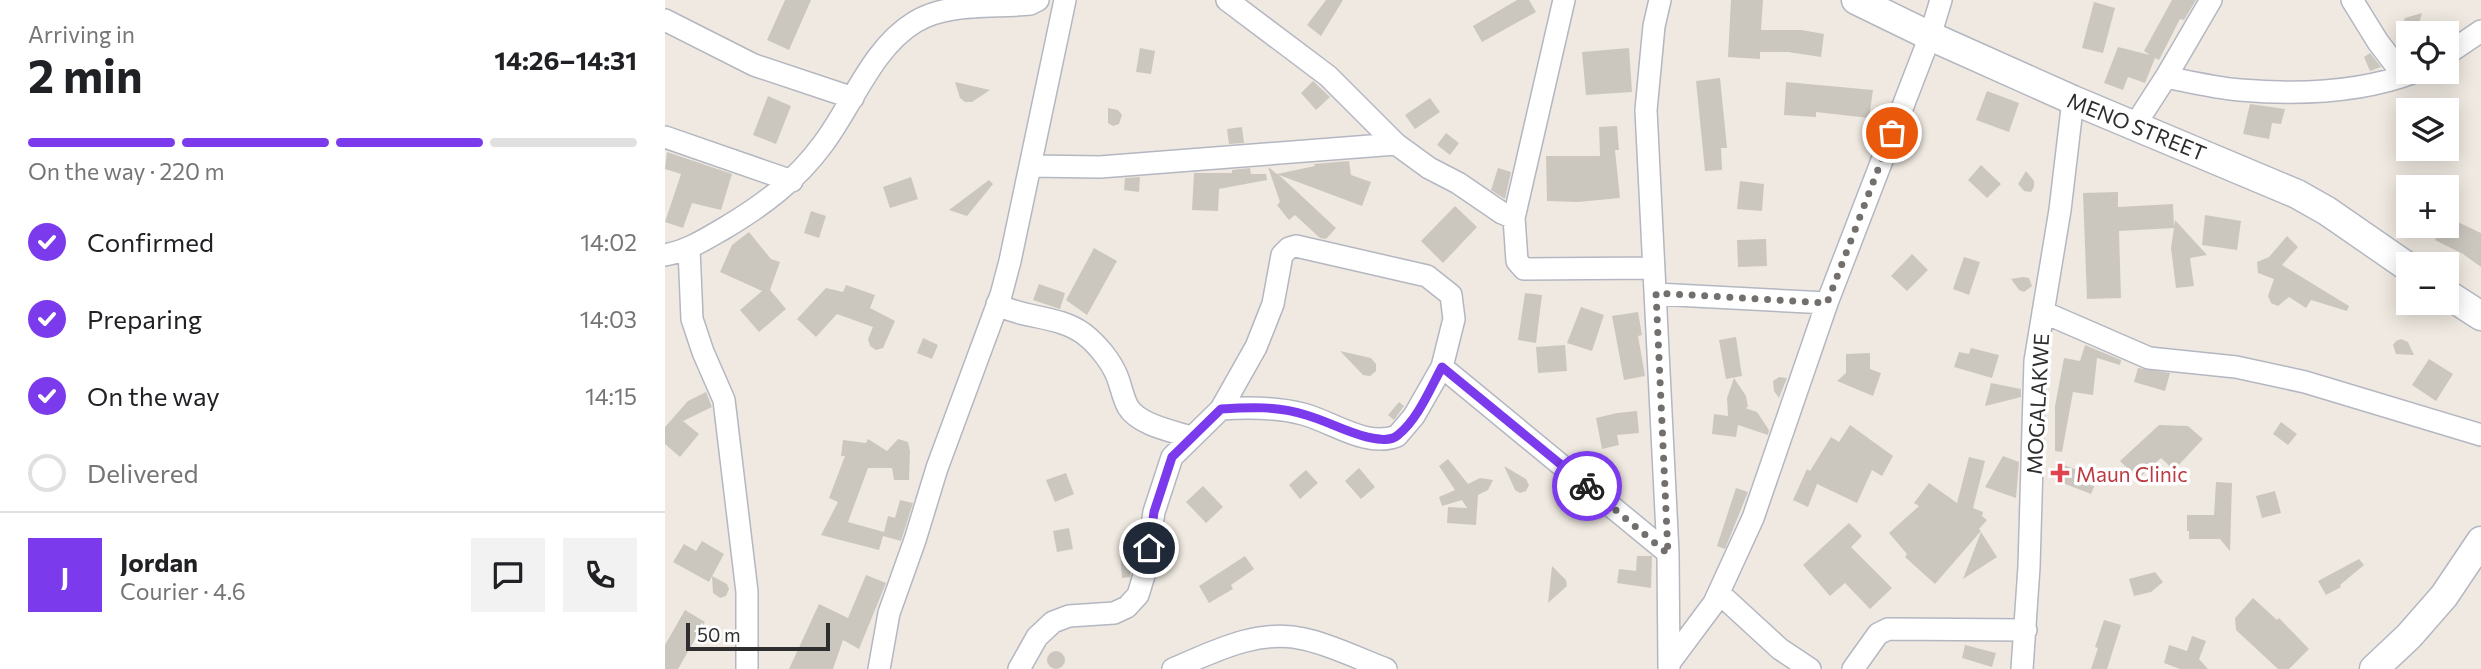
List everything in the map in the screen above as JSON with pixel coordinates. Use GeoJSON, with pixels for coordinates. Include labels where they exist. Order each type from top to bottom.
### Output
{"type":"FeatureCollection","features":[{"type":"Feature","properties":{"kind":"street"},"geometry":{"type":"LineString","coordinates":[[665,255],[689,249],[759,208],[792,181],[823,144],[889,42],[916,21],[971,4],[1030,4],[1038,0]]}},
{"type":"Feature","properties":{"kind":"street"},"geometry":{"type":"LineString","coordinates":[[879,669],[889,613],[1010,261],[1065,0]]}},
{"type":"Feature","properties":{"kind":"street"},"geometry":{"type":"LineString","coordinates":[[1227,0],[1328,75],[1396,144],[1429,168],[1458,183],[1501,213],[1514,218]]}},
{"type":"Feature","properties":{"kind":"street"},"geometry":{"type":"LineString","coordinates":[[1564,0],[1514,218],[1517,261],[1524,268],[1654,268]]}},
{"type":"Feature","properties":{"kind":"street"},"geometry":{"type":"LineString","coordinates":[[1660,0],[1654,26],[1646,110],[1668,554],[1669,666]]}},
{"type":"Feature","properties":{"kind":"street","name":"MENO STREET"},"geometry":{"type":"LineString","coordinates":[[1856,0],[2073,100],[2297,194],[2327,211],[2396,259]]}},
{"type":"Feature","properties":{"kind":"street"},"geometry":{"type":"LineString","coordinates":[[1669,666],[1719,593],[1753,518],[1827,303],[1930,36],[1941,0]]}},
{"type":"Feature","properties":{"kind":"street"},"geometry":{"type":"LineString","coordinates":[[2135,125],[2167,77],[2211,0]]}},
{"type":"Feature","properties":{"kind":"street"},"geometry":{"type":"LineString","coordinates":[[2352,0],[2378,42],[2396,61]]}},
{"type":"Feature","properties":{"kind":"street"},"geometry":{"type":"LineString","coordinates":[[665,20],[754,65],[853,98]]}},
{"type":"Feature","properties":{"kind":"street"},"geometry":{"type":"LineString","coordinates":[[2459,46],[2481,31]]}},
{"type":"Feature","properties":{"kind":"street"},"geometry":{"type":"LineString","coordinates":[[2167,77],[2238,90],[2310,93],[2396,78]]}},
{"type":"Feature","properties":{"kind":"street","name":"MOGALAKWE"},"geometry":{"type":"LineString","coordinates":[[2021,669],[2026,630],[2035,361],[2060,210],[2073,100]]}},
{"type":"Feature","properties":{"kind":"street"},"geometry":{"type":"LineString","coordinates":[[665,137],[792,181]]}},
{"type":"Feature","properties":{"kind":"street"},"geometry":{"type":"LineString","coordinates":[[1030,166],[1100,167],[1396,144]]}},
{"type":"Feature","properties":{"kind":"street"},"geometry":{"type":"LineString","coordinates":[[1019,669],[1037,637],[1053,622],[1069,616],[1114,613],[1128,607],[1138,595],[1145,572],[1154,512],[1172,457],[1221,409],[1256,347],[1273,304],[1282,255],[1293,246],[1427,276],[1451,295],[1454,319],[1442,367],[1414,416],[1397,436],[1379,440],[1304,414],[1265,407],[1221,409]]}},
{"type":"Feature","properties":{"kind":"street"},"geometry":{"type":"LineString","coordinates":[[689,249],[692,319],[724,400],[741,521],[747,592],[747,669]]}},
{"type":"Feature","properties":{"kind":"street"},"geometry":{"type":"LineString","coordinates":[[1656,293],[1827,303]]}},
{"type":"Feature","properties":{"kind":"street"},"geometry":{"type":"LineString","coordinates":[[2459,302],[2481,316]]}},
{"type":"Feature","properties":{"kind":"street"},"geometry":{"type":"LineString","coordinates":[[997,304],[1070,326],[1084,334],[1116,373],[1128,408],[1141,419],[1191,438]]}},
{"type":"Feature","properties":{"kind":"street"},"geometry":{"type":"LineString","coordinates":[[2043,313],[2149,358],[2237,368],[2305,382],[2481,435]]}},
{"type":"Feature","properties":{"kind":"street"},"geometry":{"type":"LineString","coordinates":[[1442,367],[1668,554]]}},
{"type":"Feature","properties":{"kind":"street"},"geometry":{"type":"LineString","coordinates":[[2374,669],[2409,636],[2444,596],[2481,541]]}},
{"type":"Feature","properties":{"kind":"street"},"geometry":{"type":"LineString","coordinates":[[1719,593],[1780,649],[1810,669]]}},
{"type":"Feature","properties":{"kind":"street"},"geometry":{"type":"LineString","coordinates":[[1853,669],[1878,634],[1888,629],[2026,630]]}},
{"type":"Feature","properties":{"kind":"street"},"geometry":{"type":"LineString","coordinates":[[1173,669],[1232,644],[1277,636],[1303,638],[1386,669]]}},
{"type":"Feature","properties":{"kind":"building"},"geometry":{"type":"Polygon","coordinates":[[[785,0],[811,0],[789,50],[767,40],[785,0]]]}},
{"type":"Feature","properties":{"kind":"building"},"geometry":{"type":"Polygon","coordinates":[[[1326,0],[1343,0],[1321,36],[1307,25],[1326,0]]]}},
{"type":"Feature","properties":{"kind":"building"},"geometry":{"type":"Polygon","coordinates":[[[1517,0],[1529,0],[1536,12],[1482,42],[1473,26],[1517,0]]]}},
{"type":"Feature","properties":{"kind":"building"},"geometry":{"type":"Polygon","coordinates":[[[1731,0],[1763,0],[1761,30],[1802,30],[1824,34],[1821,57],[1788,52],[1760,52],[1760,59],[1728,57],[1731,0]]]}},
{"type":"Feature","properties":{"kind":"building"},"geometry":{"type":"Polygon","coordinates":[[[2172,0],[2196,0],[2184,20],[2180,19],[2159,60],[2155,58],[2145,83],[2128,77],[2123,90],[2104,83],[2118,47],[2150,55],[2144,51],[2172,0]]]}},
{"type":"Feature","properties":{"kind":"building"},"geometry":{"type":"Polygon","coordinates":[[[2094,2],[2115,8],[2103,53],[2082,48],[2094,2]]]}},
{"type":"Feature","properties":{"kind":"building"},"geometry":{"type":"Polygon","coordinates":[[[2422,13],[2420,21],[2404,21],[2405,18],[2422,13]]]}},
{"type":"Feature","properties":{"kind":"building"},"geometry":{"type":"Polygon","coordinates":[[[1140,48],[1155,51],[1151,74],[1136,72],[1140,48]]]}},
{"type":"Feature","properties":{"kind":"building"},"geometry":{"type":"Polygon","coordinates":[[[1629,48],[1632,92],[1586,95],[1582,52],[1629,48]]]}},
{"type":"Feature","properties":{"kind":"building"},"geometry":{"type":"Polygon","coordinates":[[[2370,53],[2381,67],[2370,71],[2364,57],[2370,53]]]}},
{"type":"Feature","properties":{"kind":"building"},"geometry":{"type":"Polygon","coordinates":[[[1720,78],[1727,148],[1721,148],[1722,170],[1705,171],[1696,81],[1720,78]]]}},
{"type":"Feature","properties":{"kind":"building"},"geometry":{"type":"Polygon","coordinates":[[[1313,81],[1330,97],[1316,110],[1301,93],[1313,81]]]}},
{"type":"Feature","properties":{"kind":"building"},"geometry":{"type":"Polygon","coordinates":[[[955,82],[990,90],[972,102],[965,102],[960,98],[955,82]]]}},
{"type":"Feature","properties":{"kind":"building"},"geometry":{"type":"Polygon","coordinates":[[[1786,82],[1873,90],[1869,118],[1816,112],[1816,117],[1784,115],[1786,82]]]}},
{"type":"Feature","properties":{"kind":"building"},"geometry":{"type":"Polygon","coordinates":[[[1987,91],[2019,103],[2009,132],[1976,120],[1987,91]]]}},
{"type":"Feature","properties":{"kind":"building"},"geometry":{"type":"Polygon","coordinates":[[[768,96],[791,106],[776,144],[753,135],[768,96]]]}},
{"type":"Feature","properties":{"kind":"building"},"geometry":{"type":"Polygon","coordinates":[[[1430,98],[1440,112],[1415,129],[1405,115],[1430,98]]]}},
{"type":"Feature","properties":{"kind":"building"},"geometry":{"type":"Polygon","coordinates":[[[2250,104],[2285,109],[2281,124],[2272,123],[2269,139],[2243,134],[2250,104]]]}},
{"type":"Feature","properties":{"kind":"building"},"geometry":{"type":"Polygon","coordinates":[[[1108,108],[1118,110],[1122,115],[1119,124],[1113,126],[1108,123],[1108,108]]]}},
{"type":"Feature","properties":{"kind":"building"},"geometry":{"type":"Polygon","coordinates":[[[1617,126],[1619,150],[1615,150],[1620,198],[1578,202],[1547,201],[1546,156],[1600,156],[1599,127],[1617,126]]]}},
{"type":"Feature","properties":{"kind":"building"},"geometry":{"type":"Polygon","coordinates":[[[1242,127],[1244,143],[1229,144],[1227,129],[1242,127]]]}},
{"type":"Feature","properties":{"kind":"building"},"geometry":{"type":"Polygon","coordinates":[[[1446,133],[1459,143],[1450,155],[1437,145],[1446,133]]]}},
{"type":"Feature","properties":{"kind":"building"},"geometry":{"type":"Polygon","coordinates":[[[667,152],[732,174],[721,210],[692,203],[683,228],[665,222],[681,174],[665,169],[667,152]]]}},
{"type":"Feature","properties":{"kind":"building"},"geometry":{"type":"Polygon","coordinates":[[[1349,161],[1351,175],[1371,182],[1362,206],[1279,175],[1336,228],[1326,239],[1320,238],[1295,215],[1289,220],[1277,205],[1280,202],[1268,167],[1277,174],[1315,166],[1314,164],[1349,161]]]}},
{"type":"Feature","properties":{"kind":"building"},"geometry":{"type":"Polygon","coordinates":[[[1981,165],[2001,184],[1987,198],[1968,180],[1981,165]]]}},
{"type":"Feature","properties":{"kind":"building"},"geometry":{"type":"Polygon","coordinates":[[[1250,168],[1251,174],[1266,174],[1267,180],[1219,189],[1218,211],[1192,210],[1194,173],[1232,173],[1232,170],[1250,168]]]}},
{"type":"Feature","properties":{"kind":"building"},"geometry":{"type":"Polygon","coordinates":[[[1498,168],[1511,172],[1505,199],[1491,190],[1498,168]]]}},
{"type":"Feature","properties":{"kind":"building"},"geometry":{"type":"Polygon","coordinates":[[[2026,171],[2034,181],[2031,192],[2024,191],[2018,184],[2026,171]]]}},
{"type":"Feature","properties":{"kind":"building"},"geometry":{"type":"Polygon","coordinates":[[[911,177],[918,199],[890,208],[883,187],[911,177]]]}},
{"type":"Feature","properties":{"kind":"building"},"geometry":{"type":"Polygon","coordinates":[[[1140,177],[1139,192],[1124,190],[1125,178],[1140,177]]]}},
{"type":"Feature","properties":{"kind":"building"},"geometry":{"type":"Polygon","coordinates":[[[989,180],[993,184],[967,216],[949,210],[989,180]]]}},
{"type":"Feature","properties":{"kind":"building"},"geometry":{"type":"Polygon","coordinates":[[[1740,181],[1764,184],[1762,211],[1737,209],[1740,181]]]}},
{"type":"Feature","properties":{"kind":"building"},"geometry":{"type":"Polygon","coordinates":[[[2118,192],[2118,207],[2173,204],[2174,227],[2175,220],[2207,255],[2190,258],[2194,286],[2176,288],[2171,248],[2174,228],[2119,231],[2121,298],[2087,299],[2083,193],[2118,192]]]}},
{"type":"Feature","properties":{"kind":"building"},"geometry":{"type":"Polygon","coordinates":[[[1455,206],[1477,227],[1443,263],[1421,241],[1455,206]]]}},
{"type":"Feature","properties":{"kind":"building"},"geometry":{"type":"Polygon","coordinates":[[[811,211],[826,216],[819,238],[804,233],[811,211]]]}},
{"type":"Feature","properties":{"kind":"building"},"geometry":{"type":"Polygon","coordinates":[[[2205,215],[2241,221],[2237,250],[2202,245],[2205,215]]]}},
{"type":"Feature","properties":{"kind":"building"},"geometry":{"type":"Polygon","coordinates":[[[2459,223],[2481,233],[2481,267],[2463,254],[2435,240],[2459,238],[2459,223]]]}},
{"type":"Feature","properties":{"kind":"building"},"geometry":{"type":"Polygon","coordinates":[[[749,232],[771,259],[780,262],[770,290],[786,309],[759,332],[740,310],[762,291],[720,272],[732,245],[749,232]]]}},
{"type":"Feature","properties":{"kind":"building"},"geometry":{"type":"Polygon","coordinates":[[[2287,236],[2298,247],[2282,265],[2349,306],[2347,311],[2311,300],[2306,308],[2289,297],[2278,306],[2271,303],[2268,296],[2274,279],[2258,273],[2257,262],[2269,257],[2287,236]]]}},
{"type":"Feature","properties":{"kind":"building"},"geometry":{"type":"Polygon","coordinates":[[[1766,239],[1767,266],[1738,267],[1737,240],[1766,239]]]}},
{"type":"Feature","properties":{"kind":"building"},"geometry":{"type":"Polygon","coordinates":[[[1094,248],[1117,261],[1087,315],[1066,300],[1094,248]]]}},
{"type":"Feature","properties":{"kind":"building"},"geometry":{"type":"Polygon","coordinates":[[[1912,254],[1928,270],[1907,291],[1891,276],[1912,254]]]}},
{"type":"Feature","properties":{"kind":"building"},"geometry":{"type":"Polygon","coordinates":[[[1964,257],[1980,262],[1969,295],[1953,289],[1964,257]]]}},
{"type":"Feature","properties":{"kind":"building"},"geometry":{"type":"Polygon","coordinates":[[[2029,278],[2032,286],[2024,292],[2019,290],[2011,279],[2029,278]]]}},
{"type":"Feature","properties":{"kind":"building"},"geometry":{"type":"Polygon","coordinates":[[[1039,284],[1065,293],[1060,309],[1033,300],[1039,284]]]}},
{"type":"Feature","properties":{"kind":"building"},"geometry":{"type":"Polygon","coordinates":[[[846,285],[875,295],[870,308],[895,321],[883,348],[876,350],[870,346],[868,339],[873,327],[837,314],[816,337],[797,319],[826,288],[843,292],[846,285]]]}},
{"type":"Feature","properties":{"kind":"building"},"geometry":{"type":"Polygon","coordinates":[[[1525,293],[1542,295],[1536,343],[1518,340],[1525,293]]]}},
{"type":"Feature","properties":{"kind":"building"},"geometry":{"type":"Polygon","coordinates":[[[1581,307],[1604,315],[1592,351],[1567,343],[1581,307]]]}},
{"type":"Feature","properties":{"kind":"building"},"geometry":{"type":"Polygon","coordinates":[[[1638,312],[1642,335],[1638,336],[1645,376],[1624,380],[1612,316],[1638,312]]]}},
{"type":"Feature","properties":{"kind":"building"},"geometry":{"type":"Polygon","coordinates":[[[1736,337],[1742,376],[1726,379],[1719,340],[1736,337]]]}},
{"type":"Feature","properties":{"kind":"building"},"geometry":{"type":"Polygon","coordinates":[[[923,338],[938,345],[932,359],[917,353],[923,338]]]}},
{"type":"Feature","properties":{"kind":"building"},"geometry":{"type":"Polygon","coordinates":[[[2401,339],[2408,342],[2414,355],[2396,354],[2393,345],[2401,339]]]}},
{"type":"Feature","properties":{"kind":"building"},"geometry":{"type":"Polygon","coordinates":[[[1565,345],[1567,371],[1538,373],[1536,347],[1565,345]]]}},
{"type":"Feature","properties":{"kind":"building"},"geometry":{"type":"Polygon","coordinates":[[[2085,345],[2121,360],[2120,365],[2097,358],[2093,395],[2073,392],[2062,452],[2055,451],[2055,406],[2064,358],[2080,361],[2085,345]]]}},
{"type":"Feature","properties":{"kind":"building"},"geometry":{"type":"Polygon","coordinates":[[[1971,348],[1999,355],[1992,378],[1954,367],[1959,352],[1969,354],[1971,348]]]}},
{"type":"Feature","properties":{"kind":"building"},"geometry":{"type":"Polygon","coordinates":[[[1340,351],[1371,358],[1376,364],[1376,371],[1370,376],[1363,375],[1340,351]]]}},
{"type":"Feature","properties":{"kind":"building"},"geometry":{"type":"Polygon","coordinates":[[[1870,353],[1870,369],[1881,373],[1873,396],[1837,381],[1846,373],[1846,354],[1870,353]]]}},
{"type":"Feature","properties":{"kind":"building"},"geometry":{"type":"Polygon","coordinates":[[[2429,359],[2453,374],[2436,401],[2412,385],[2429,359]]]}},
{"type":"Feature","properties":{"kind":"building"},"geometry":{"type":"Polygon","coordinates":[[[2138,368],[2170,373],[2165,391],[2134,382],[2138,368]]]}},
{"type":"Feature","properties":{"kind":"building"},"geometry":{"type":"Polygon","coordinates":[[[1779,377],[1787,378],[1779,398],[1774,391],[1773,381],[1779,377]]]}},
{"type":"Feature","properties":{"kind":"building"},"geometry":{"type":"Polygon","coordinates":[[[1734,378],[1746,396],[1748,407],[1745,408],[1757,412],[1769,430],[1768,435],[1738,425],[1736,437],[1712,434],[1714,414],[1728,416],[1727,398],[1734,378]]]}},
{"type":"Feature","properties":{"kind":"building"},"geometry":{"type":"Polygon","coordinates":[[[1991,383],[2021,389],[2021,397],[1985,406],[1991,383]]]}},
{"type":"Feature","properties":{"kind":"building"},"geometry":{"type":"Polygon","coordinates":[[[706,392],[712,407],[683,421],[699,434],[680,457],[665,444],[665,427],[688,401],[706,392]]]}},
{"type":"Feature","properties":{"kind":"building"},"geometry":{"type":"Polygon","coordinates":[[[1399,402],[1404,406],[1394,420],[1388,415],[1399,402]]]}},
{"type":"Feature","properties":{"kind":"building"},"geometry":{"type":"Polygon","coordinates":[[[1637,411],[1639,433],[1617,435],[1619,445],[1602,449],[1596,418],[1637,411]]]}},
{"type":"Feature","properties":{"kind":"building"},"geometry":{"type":"Polygon","coordinates":[[[2281,422],[2297,434],[2288,445],[2273,434],[2281,422]]]}},
{"type":"Feature","properties":{"kind":"building"},"geometry":{"type":"Polygon","coordinates":[[[1850,425],[1893,456],[1882,476],[1872,470],[1857,503],[1817,484],[1808,507],[1793,500],[1807,469],[1810,471],[1831,437],[1839,442],[1850,425]]]}},
{"type":"Feature","properties":{"kind":"building"},"geometry":{"type":"Polygon","coordinates":[[[2159,425],[2188,426],[2203,439],[2174,470],[2161,458],[2138,479],[2120,461],[2159,425]]]}},
{"type":"Feature","properties":{"kind":"building"},"geometry":{"type":"Polygon","coordinates":[[[868,439],[887,451],[898,439],[908,442],[910,451],[909,480],[894,480],[892,468],[868,468],[848,522],[884,532],[888,516],[895,518],[900,500],[913,503],[901,541],[883,536],[879,550],[821,535],[838,502],[829,498],[845,456],[841,456],[843,440],[866,443],[868,439]]]}},
{"type":"Feature","properties":{"kind":"building"},"geometry":{"type":"Polygon","coordinates":[[[2003,456],[2019,462],[2016,498],[1985,487],[2003,456]]]}},
{"type":"Feature","properties":{"kind":"building"},"geometry":{"type":"Polygon","coordinates":[[[1969,457],[1985,461],[1973,508],[1983,512],[1982,516],[1987,520],[1979,529],[1981,531],[1935,584],[1905,557],[1907,554],[1889,533],[1919,506],[1914,503],[1929,483],[1957,503],[1969,457]]]}},
{"type":"Feature","properties":{"kind":"building"},"geometry":{"type":"Polygon","coordinates":[[[1448,459],[1468,484],[1480,478],[1493,480],[1488,490],[1478,495],[1476,525],[1447,523],[1448,507],[1467,508],[1462,500],[1442,506],[1439,497],[1455,490],[1439,466],[1448,459]]]}},
{"type":"Feature","properties":{"kind":"building"},"geometry":{"type":"Polygon","coordinates":[[[2055,462],[2098,477],[2091,494],[2055,480],[2055,462]]]}},
{"type":"Feature","properties":{"kind":"building"},"geometry":{"type":"Polygon","coordinates":[[[1504,466],[1526,479],[1529,485],[1526,491],[1520,493],[1515,490],[1504,466]]]}},
{"type":"Feature","properties":{"kind":"building"},"geometry":{"type":"Polygon","coordinates":[[[1359,468],[1375,487],[1361,499],[1345,481],[1359,468]]]}},
{"type":"Feature","properties":{"kind":"building"},"geometry":{"type":"Polygon","coordinates":[[[1306,470],[1318,483],[1300,499],[1289,485],[1306,470]]]}},
{"type":"Feature","properties":{"kind":"building"},"geometry":{"type":"Polygon","coordinates":[[[1066,473],[1074,494],[1055,502],[1046,480],[1066,473]]]}},
{"type":"Feature","properties":{"kind":"building"},"geometry":{"type":"Polygon","coordinates":[[[2216,482],[2232,483],[2230,551],[2220,539],[2189,539],[2187,531],[2187,515],[2214,515],[2216,482]]]}},
{"type":"Feature","properties":{"kind":"building"},"geometry":{"type":"Polygon","coordinates":[[[1203,486],[1223,507],[1206,523],[1186,502],[1203,486]]]}},
{"type":"Feature","properties":{"kind":"building"},"geometry":{"type":"Polygon","coordinates":[[[1736,488],[1748,492],[1725,549],[1717,546],[1736,488]]]}},
{"type":"Feature","properties":{"kind":"building"},"geometry":{"type":"Polygon","coordinates":[[[2275,491],[2281,513],[2262,518],[2256,496],[2275,491]]]}},
{"type":"Feature","properties":{"kind":"building"},"geometry":{"type":"Polygon","coordinates":[[[1849,523],[1862,536],[1851,547],[1892,588],[1870,609],[1845,583],[1830,596],[1803,565],[1849,523]]]}},
{"type":"Feature","properties":{"kind":"building"},"geometry":{"type":"Polygon","coordinates":[[[1069,528],[1073,549],[1057,552],[1053,531],[1069,528]]]}},
{"type":"Feature","properties":{"kind":"building"},"geometry":{"type":"Polygon","coordinates":[[[1981,532],[1997,557],[1963,579],[1981,532]]]}},
{"type":"Feature","properties":{"kind":"building"},"geometry":{"type":"Polygon","coordinates":[[[1137,540],[1130,577],[1122,578],[1119,541],[1137,540]]]}},
{"type":"Feature","properties":{"kind":"building"},"geometry":{"type":"Polygon","coordinates":[[[702,541],[724,554],[709,582],[673,562],[684,544],[696,551],[702,541]]]}},
{"type":"Feature","properties":{"kind":"building"},"geometry":{"type":"Polygon","coordinates":[[[1245,556],[1254,569],[1231,585],[1233,589],[1209,603],[1199,586],[1245,556]]]}},
{"type":"Feature","properties":{"kind":"building"},"geometry":{"type":"Polygon","coordinates":[[[1637,556],[1652,556],[1651,588],[1617,583],[1619,569],[1636,571],[1637,556]]]}},
{"type":"Feature","properties":{"kind":"building"},"geometry":{"type":"Polygon","coordinates":[[[2359,559],[2364,565],[2340,585],[2341,587],[2326,595],[2318,581],[2359,559]]]}},
{"type":"Feature","properties":{"kind":"building"},"geometry":{"type":"Polygon","coordinates":[[[1552,566],[1566,580],[1567,586],[1548,603],[1552,566]]]}},
{"type":"Feature","properties":{"kind":"building"},"geometry":{"type":"Polygon","coordinates":[[[2155,572],[2163,582],[2151,592],[2134,596],[2129,579],[2155,572]]]}},
{"type":"Feature","properties":{"kind":"building"},"geometry":{"type":"Polygon","coordinates":[[[866,575],[886,583],[859,649],[843,640],[833,669],[789,669],[819,604],[848,618],[866,575]]]}},
{"type":"Feature","properties":{"kind":"building"},"geometry":{"type":"Polygon","coordinates":[[[712,576],[727,584],[729,589],[726,596],[720,598],[713,593],[712,576]]]}},
{"type":"Feature","properties":{"kind":"building"},"geometry":{"type":"Polygon","coordinates":[[[2253,598],[2277,620],[2279,618],[2309,649],[2289,669],[2278,669],[2236,630],[2235,618],[2253,598]]]}},
{"type":"Feature","properties":{"kind":"building"},"geometry":{"type":"Polygon","coordinates":[[[685,610],[705,622],[678,669],[665,669],[665,645],[685,610]]]}},
{"type":"Feature","properties":{"kind":"building"},"geometry":{"type":"Polygon","coordinates":[[[2104,620],[2121,625],[2107,669],[2091,669],[2098,648],[2095,647],[2104,620]]]}},
{"type":"Feature","properties":{"kind":"building"},"geometry":{"type":"Polygon","coordinates":[[[2192,636],[2206,641],[2199,659],[2208,669],[2180,669],[2164,663],[2169,645],[2187,651],[2192,636]]]}},
{"type":"Feature","properties":{"kind":"building"},"geometry":{"type":"Polygon","coordinates":[[[1965,645],[1996,653],[1992,667],[1962,658],[1965,645]]]}},
{"type":"Feature","properties":{"kind":"building"},"geometry":{"type":"Polygon","coordinates":[[[1052,651],[1060,651],[1065,660],[1063,667],[1052,669],[1047,664],[1047,656],[1052,651]]]}},
{"type":"Feature","properties":{"kind":"way so far"},"geometry":{"type":"LineString","coordinates":[[1587,486],[1668,554],[1656,293],[1827,303],[1892,133]]}},
{"type":"Feature","properties":{"kind":"place","name":"Maun Clinic"},"geometry":{"type":"Point","coordinates":[2060,473]}},
{"type":"Feature","properties":{"kind":"route"},"geometry":{"type":"LineString","coordinates":[[1149,548],[1154,512],[1172,457],[1221,409],[1265,407],[1304,414],[1362,436],[1379,440],[1391,438],[1397,436],[1414,416],[1442,367],[1587,486]]}}]}
